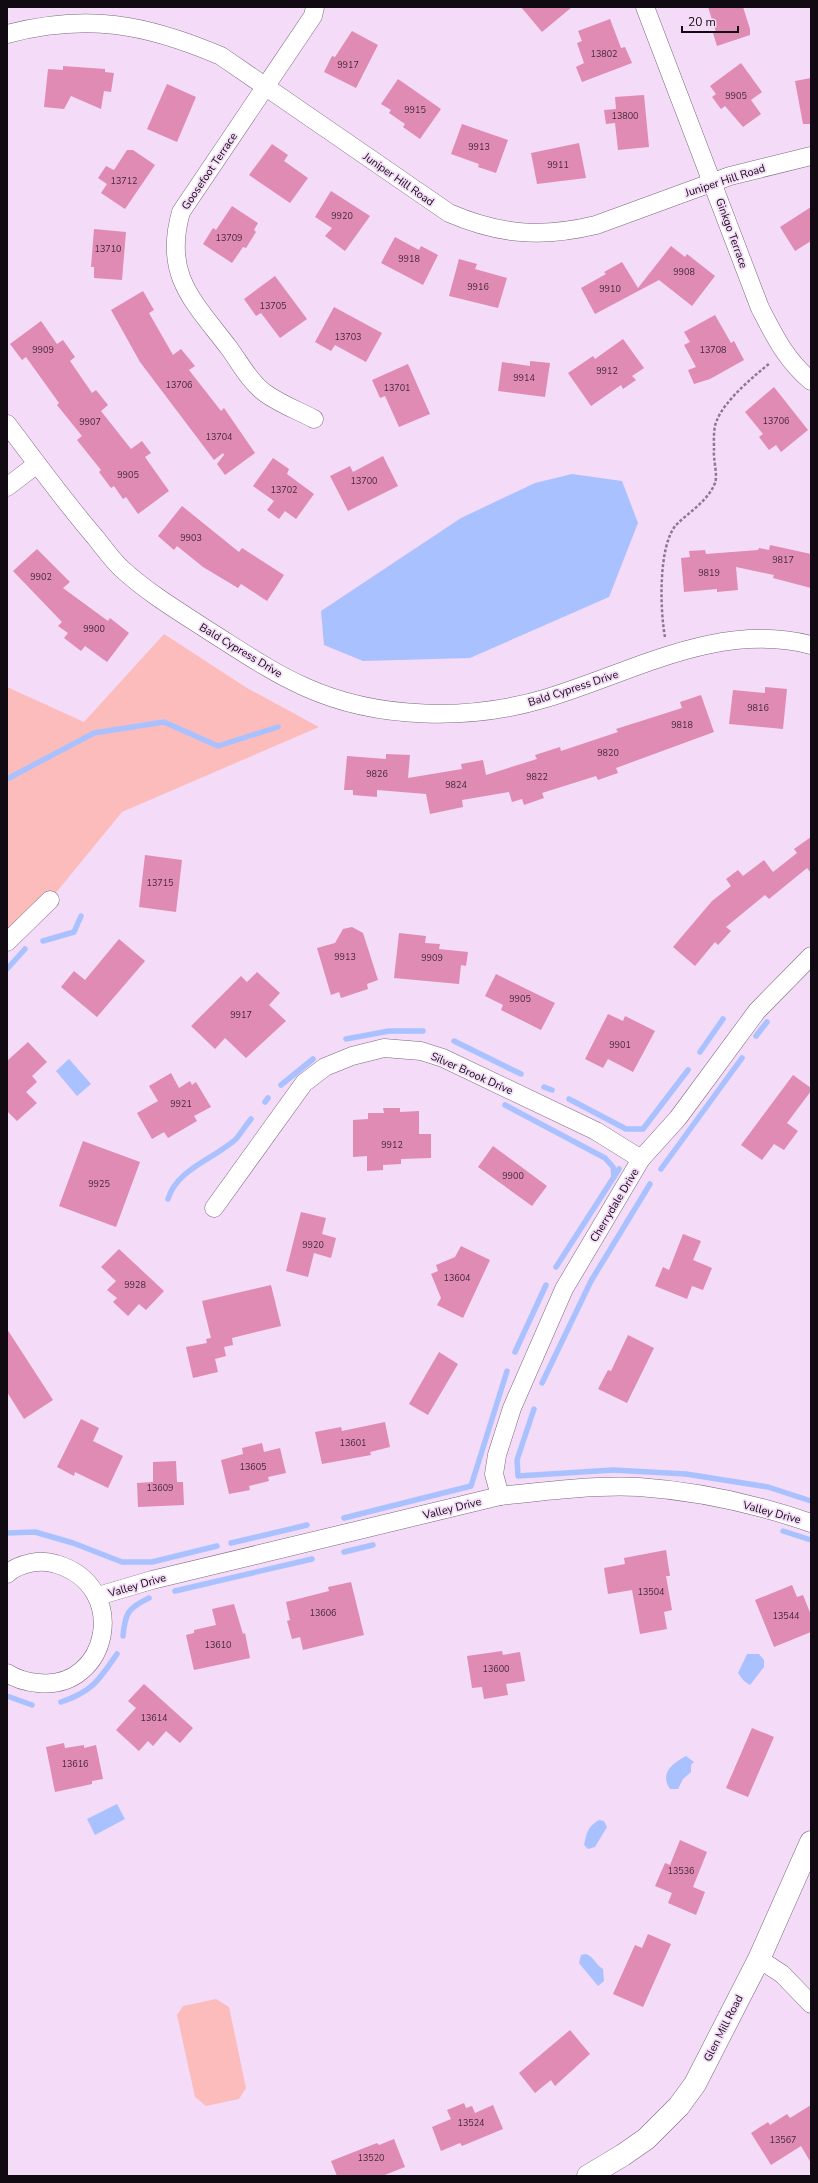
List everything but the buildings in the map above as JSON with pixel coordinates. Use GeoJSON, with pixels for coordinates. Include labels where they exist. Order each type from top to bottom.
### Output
{"type":"FeatureCollection","features":[{"type":"Feature","properties":{"kind":"main road","name":"Glen Mill Road"},"geometry":{"type":"LineString","coordinates":[[588,2176],[646,2139],[679,2106],[695,2084],[759,1959],[811,1842]]}},
{"type":"Feature","properties":{"kind":"street","name":"Goosefoot Terrace"},"geometry":{"type":"LineString","coordinates":[[314,419],[266,393],[252,380],[186,291],[175,256],[175,233],[181,212],[313,16],[315,7]]}},
{"type":"Feature","properties":{"kind":"street","name":"Ginkgo Terrace"},"geometry":{"type":"LineString","coordinates":[[645,7],[714,183],[760,308],[783,353],[797,370],[811,381]]}},
{"type":"Feature","properties":{"kind":"street","name":"Juniper Hill Road"},"geometry":{"type":"LineString","coordinates":[[7,34],[57,24],[83,22],[127,26],[188,42],[221,56],[265,87],[294,104],[428,200],[449,213],[488,228],[522,233],[573,230],[596,225],[755,169],[811,156]]}},
{"type":"Feature","properties":{"kind":"street","name":"Bald Cypress Drive"},"geometry":{"type":"LineString","coordinates":[[7,424],[72,511],[122,568],[148,589],[266,667],[307,688],[351,702],[412,712],[483,711],[546,698],[667,656],[722,642],[748,639],[776,640],[811,645]]}},
{"type":"Feature","properties":{"kind":"street"},"geometry":{"type":"LineString","coordinates":[[7,487],[37,464]]}},
{"type":"Feature","properties":{"kind":"street"},"geometry":{"type":"LineString","coordinates":[[7,942],[50,900]]}},
{"type":"Feature","properties":{"kind":"street","name":"Cherrydale Drive"},"geometry":{"type":"LineString","coordinates":[[500,1496],[494,1474],[497,1455],[512,1408],[564,1289],[641,1159],[678,1118],[757,1011],[811,956]]}},
{"type":"Feature","properties":{"kind":"street","name":"Silver Brook Drive"},"geometry":{"type":"LineString","coordinates":[[214,1208],[304,1083],[325,1067],[352,1056],[384,1048],[422,1051],[443,1058],[596,1131],[641,1159]]}},
{"type":"Feature","properties":{"kind":"street","name":"Valley Drive"},"geometry":{"type":"LineString","coordinates":[[98,1596],[152,1580],[500,1496],[558,1489],[639,1487],[707,1496],[774,1510],[811,1523]]}},
{"type":"Feature","properties":{"kind":"street"},"geometry":{"type":"LineString","coordinates":[[7,1673],[26,1682],[46,1684],[66,1680],[83,1669],[96,1654],[103,1635],[104,1615],[98,1596],[86,1580],[69,1568],[50,1562],[30,1563],[8,1570]]}},
{"type":"Feature","properties":{"kind":"street"},"geometry":{"type":"LineString","coordinates":[[759,1959],[782,1974],[811,2004]]}},
{"type":"Feature","properties":{"kind":"path"},"geometry":{"type":"LineString","coordinates":[[667,656],[661,618],[664,553],[675,527],[707,496],[715,482],[713,460],[716,420],[727,405],[754,376],[783,353]]}},
{"type":"Feature","properties":{"kind":"shaded area"},"geometry":{"type":"Polygon","coordinates":[[[164,634],[247,688],[319,727],[122,812],[50,900],[7,942],[7,687],[84,722],[164,634]]]}},
{"type":"Feature","properties":{"kind":"shaded area"},"geometry":{"type":"Polygon","coordinates":[[[216,1999],[229,2007],[246,2088],[239,2099],[206,2106],[195,2097],[177,2015],[183,2006],[216,1999]]]}},
{"type":"Feature","properties":{"kind":"water"},"geometry":{"type":"Polygon","coordinates":[[[572,474],[622,481],[638,523],[609,597],[470,658],[363,661],[324,645],[321,611],[461,518],[535,483],[572,474]]]}},
{"type":"Feature","properties":{"kind":"water"},"geometry":{"type":"Polygon","coordinates":[[[69,1059],[91,1084],[77,1096],[56,1071],[69,1059]]]}},
{"type":"Feature","properties":{"kind":"water"},"geometry":{"type":"Polygon","coordinates":[[[747,1654],[759,1654],[764,1660],[764,1667],[750,1685],[744,1681],[738,1673],[747,1654]]]}},
{"type":"Feature","properties":{"kind":"water"},"geometry":{"type":"Polygon","coordinates":[[[686,1756],[694,1762],[691,1765],[691,1772],[683,1779],[678,1789],[670,1789],[666,1778],[667,1773],[672,1765],[686,1756]]]}},
{"type":"Feature","properties":{"kind":"water"},"geometry":{"type":"Polygon","coordinates":[[[117,1804],[125,1819],[95,1835],[87,1819],[117,1804]]]}},
{"type":"Feature","properties":{"kind":"water"},"geometry":{"type":"Polygon","coordinates":[[[599,1820],[604,1821],[607,1827],[595,1847],[588,1849],[584,1845],[587,1834],[592,1825],[599,1820]]]}},
{"type":"Feature","properties":{"kind":"water"},"geometry":{"type":"Polygon","coordinates":[[[586,1954],[603,1969],[604,1981],[598,1986],[579,1963],[581,1955],[586,1954]]]}},
{"type":"Feature","properties":{"kind":"waterway"},"geometry":{"type":"LineString","coordinates":[[7,779],[94,733],[164,722],[218,746],[278,727]]}},
{"type":"Feature","properties":{"kind":"waterway"},"geometry":{"type":"LineString","coordinates":[[43,941],[74,932],[81,916]]}},
{"type":"Feature","properties":{"kind":"waterway"},"geometry":{"type":"LineString","coordinates":[[7,969],[25,949]]}},
{"type":"Feature","properties":{"kind":"waterway"},"geometry":{"type":"LineString","coordinates":[[700,1052],[723,1019]]}},
{"type":"Feature","properties":{"kind":"waterway"},"geometry":{"type":"LineString","coordinates":[[756,1036],[767,1022]]}},
{"type":"Feature","properties":{"kind":"waterway"},"geometry":{"type":"LineString","coordinates":[[346,1039],[389,1031],[423,1031]]}},
{"type":"Feature","properties":{"kind":"waterway"},"geometry":{"type":"LineString","coordinates":[[454,1041],[521,1074]]}},
{"type":"Feature","properties":{"kind":"waterway"},"geometry":{"type":"LineString","coordinates":[[661,1169],[742,1058]]}},
{"type":"Feature","properties":{"kind":"waterway"},"geometry":{"type":"LineString","coordinates":[[281,1085],[313,1059]]}},
{"type":"Feature","properties":{"kind":"waterway"},"geometry":{"type":"LineString","coordinates":[[569,1099],[626,1129],[643,1129],[688,1070]]}},
{"type":"Feature","properties":{"kind":"waterway"},"geometry":{"type":"LineString","coordinates":[[544,1087],[552,1090]]}},
{"type":"Feature","properties":{"kind":"waterway"},"geometry":{"type":"LineString","coordinates":[[265,1102],[268,1098]]}},
{"type":"Feature","properties":{"kind":"waterway"},"geometry":{"type":"LineString","coordinates":[[505,1105],[605,1158],[613,1167],[614,1177]]}},
{"type":"Feature","properties":{"kind":"waterway"},"geometry":{"type":"LineString","coordinates":[[168,1199],[179,1180],[197,1165],[236,1139],[251,1119]]}},
{"type":"Feature","properties":{"kind":"waterway"},"geometry":{"type":"LineString","coordinates":[[556,1267],[619,1169]]}},
{"type":"Feature","properties":{"kind":"waterway"},"geometry":{"type":"LineString","coordinates":[[542,1383],[591,1281],[650,1184]]}},
{"type":"Feature","properties":{"kind":"waterway"},"geometry":{"type":"LineString","coordinates":[[515,1352],[546,1285]]}},
{"type":"Feature","properties":{"kind":"waterway"},"geometry":{"type":"LineString","coordinates":[[344,1518],[471,1486],[507,1371]]}},
{"type":"Feature","properties":{"kind":"waterway"},"geometry":{"type":"LineString","coordinates":[[534,1409],[517,1460],[518,1476],[613,1470],[686,1474],[768,1487],[811,1501]]}},
{"type":"Feature","properties":{"kind":"waterway"},"geometry":{"type":"LineString","coordinates":[[231,1543],[307,1525]]}},
{"type":"Feature","properties":{"kind":"waterway"},"geometry":{"type":"LineString","coordinates":[[783,1531],[811,1540]]}},
{"type":"Feature","properties":{"kind":"waterway"},"geometry":{"type":"LineString","coordinates":[[7,1533],[35,1532],[73,1543],[122,1562],[152,1562],[217,1546]]}},
{"type":"Feature","properties":{"kind":"waterway"},"geometry":{"type":"LineString","coordinates":[[344,1552],[373,1545]]}},
{"type":"Feature","properties":{"kind":"waterway"},"geometry":{"type":"LineString","coordinates":[[175,1591],[312,1559]]}},
{"type":"Feature","properties":{"kind":"waterway"},"geometry":{"type":"LineString","coordinates":[[123,1636],[125,1622],[129,1612],[136,1605],[149,1598]]}},
{"type":"Feature","properties":{"kind":"waterway"},"geometry":{"type":"LineString","coordinates":[[61,1702],[81,1694],[94,1684],[117,1654]]}},
{"type":"Feature","properties":{"kind":"waterway"},"geometry":{"type":"LineString","coordinates":[[7,1696],[32,1705]]}}]}
